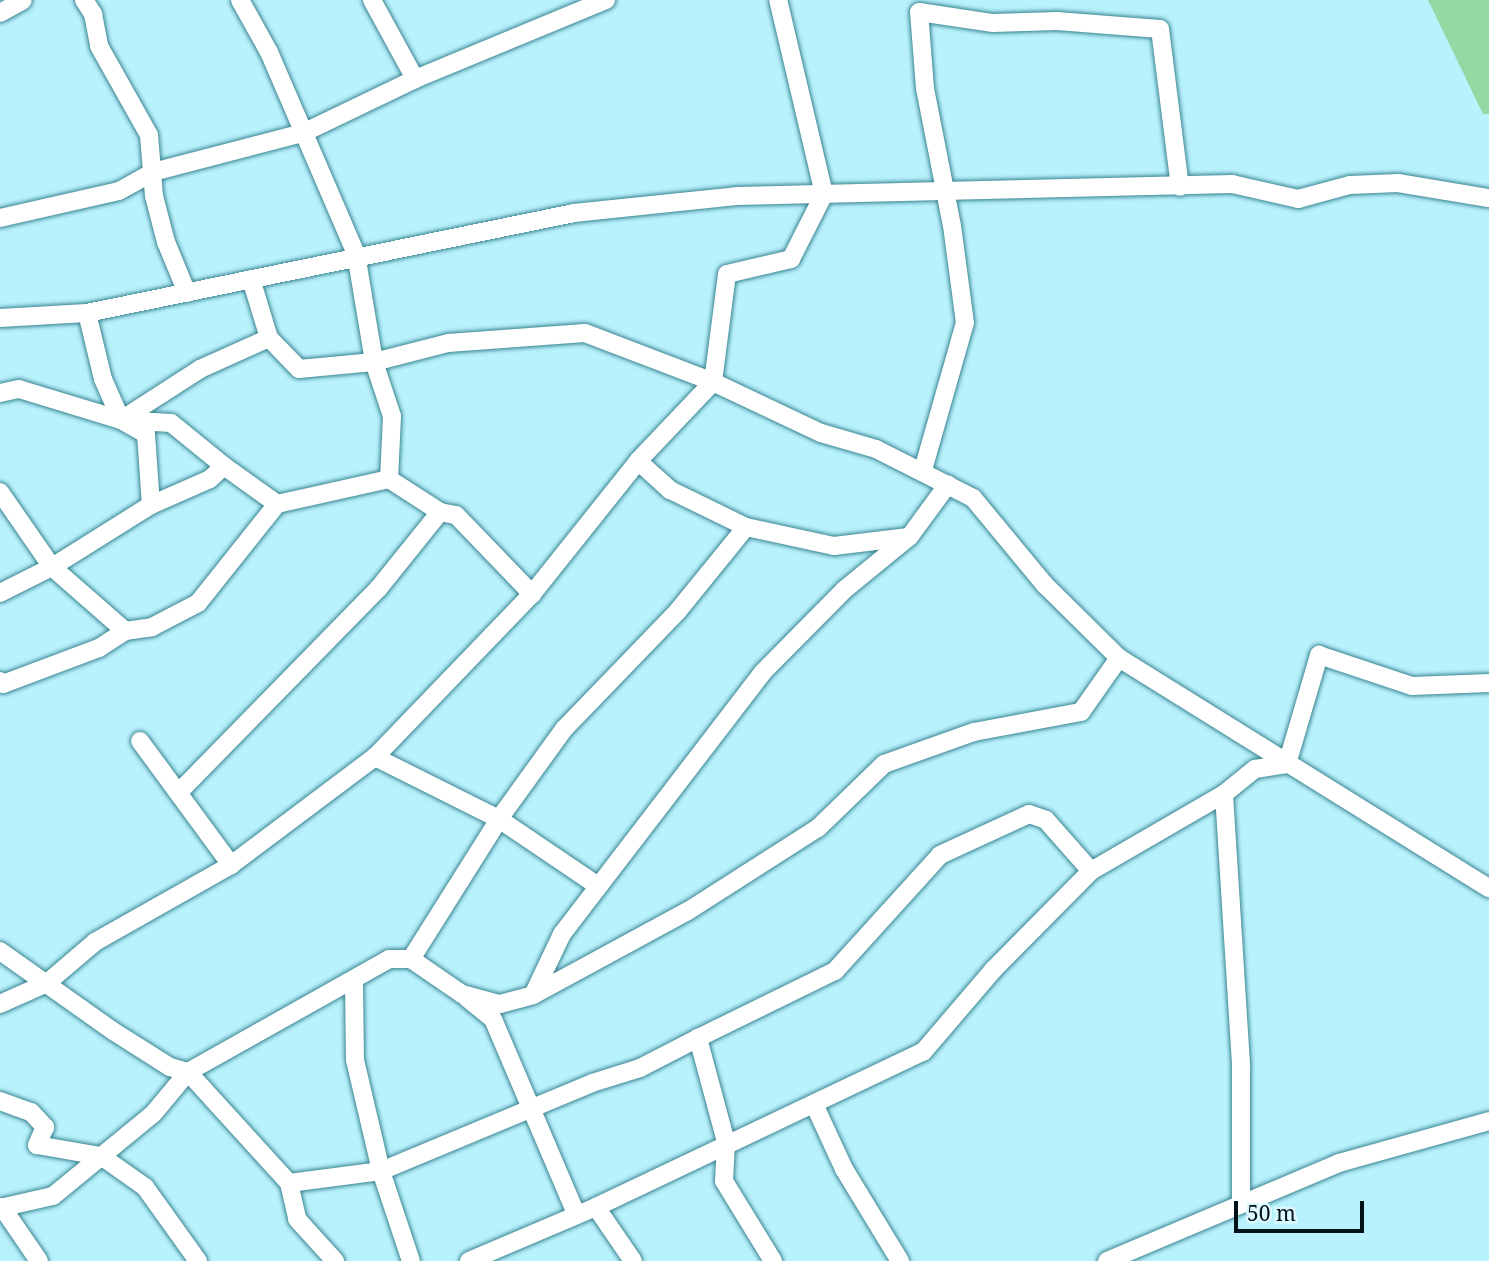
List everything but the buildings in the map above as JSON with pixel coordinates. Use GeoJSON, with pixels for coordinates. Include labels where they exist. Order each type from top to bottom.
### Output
{"type":"FeatureCollection","features":[{"type":"Feature","properties":{"kind":"street"},"geometry":{"type":"LineString","coordinates":[[0,14],[23,0]]}},
{"type":"Feature","properties":{"kind":"street"},"geometry":{"type":"LineString","coordinates":[[84,0],[93,14],[99,46],[149,135],[166,242],[187,293]]}},
{"type":"Feature","properties":{"kind":"street"},"geometry":{"type":"LineString","coordinates":[[240,0],[269,52],[356,254],[374,362],[392,416],[389,480]]}},
{"type":"Feature","properties":{"kind":"street"},"geometry":{"type":"LineString","coordinates":[[372,0],[415,79]]}},
{"type":"Feature","properties":{"kind":"street"},"geometry":{"type":"LineString","coordinates":[[0,218],[119,191],[153,172],[303,133],[415,79],[606,0]]}},
{"type":"Feature","properties":{"kind":"street"},"geometry":{"type":"LineString","coordinates":[[0,1004],[47,983],[95,943],[232,866],[375,757],[533,594],[638,461],[713,382],[727,275],[791,259],[824,194],[778,0]]}},
{"type":"Feature","properties":{"kind":"street"},"geometry":{"type":"LineString","coordinates":[[923,470],[965,323],[946,192],[925,88],[919,12],[993,23],[1057,21],[1160,29],[1180,187]]}},
{"type":"Feature","properties":{"kind":"street"},"geometry":{"type":"LineString","coordinates":[[0,318],[87,313],[356,254],[573,212],[737,196],[1232,184],[1298,199],[1350,185],[1398,183],[1489,198]]}},
{"type":"Feature","properties":{"kind":"street"},"geometry":{"type":"LineString","coordinates":[[251,279],[269,338],[299,369],[374,362],[448,343],[585,333],[713,382],[821,433],[876,449],[923,470],[973,498],[1045,586],[1119,657],[1489,888]]}},
{"type":"Feature","properties":{"kind":"street"},"geometry":{"type":"LineString","coordinates":[[87,313],[103,379],[121,420]]}},
{"type":"Feature","properties":{"kind":"street"},"geometry":{"type":"LineString","coordinates":[[121,420],[200,369],[269,338]]}},
{"type":"Feature","properties":{"kind":"street"},"geometry":{"type":"LineString","coordinates":[[0,393],[19,389],[121,420],[146,434],[151,505]]}},
{"type":"Feature","properties":{"kind":"street"},"geometry":{"type":"LineString","coordinates":[[121,420],[171,423],[224,466],[277,503]]}},
{"type":"Feature","properties":{"kind":"street"},"geometry":{"type":"LineString","coordinates":[[638,461],[670,490],[746,527],[834,546],[910,536]]}},
{"type":"Feature","properties":{"kind":"street"},"geometry":{"type":"LineString","coordinates":[[0,593],[52,568],[151,505],[210,479],[224,466]]}},
{"type":"Feature","properties":{"kind":"street"},"geometry":{"type":"LineString","coordinates":[[0,681],[3,684],[99,648],[125,631],[152,627],[198,603],[277,503],[389,480],[440,512],[456,515],[533,594]]}},
{"type":"Feature","properties":{"kind":"street"},"geometry":{"type":"LineString","coordinates":[[533,995],[562,934],[762,673],[844,590],[910,536],[948,484]]}},
{"type":"Feature","properties":{"kind":"street"},"geometry":{"type":"LineString","coordinates":[[0,492],[52,568],[125,631]]}},
{"type":"Feature","properties":{"kind":"street"},"geometry":{"type":"LineString","coordinates":[[180,791],[378,590],[440,512]]}},
{"type":"Feature","properties":{"kind":"street"},"geometry":{"type":"LineString","coordinates":[[411,959],[499,819],[564,729],[677,612],[746,527]]}},
{"type":"Feature","properties":{"kind":"street"},"geometry":{"type":"LineString","coordinates":[[1287,764],[1319,655],[1412,686],[1489,682]]}},
{"type":"Feature","properties":{"kind":"street"},"geometry":{"type":"LineString","coordinates":[[462,994],[500,1004],[533,995],[688,911],[818,828],[884,764],[974,732],[1081,712],[1119,657]]}},
{"type":"Feature","properties":{"kind":"street"},"geometry":{"type":"LineString","coordinates":[[140,741],[180,791],[232,866]]}},
{"type":"Feature","properties":{"kind":"street"},"geometry":{"type":"LineString","coordinates":[[375,757],[499,819],[597,886]]}},
{"type":"Feature","properties":{"kind":"street"},"geometry":{"type":"LineString","coordinates":[[469,1261],[596,1207],[726,1142],[923,1052],[993,970],[1091,871],[1224,794],[1255,769],[1287,764]]}},
{"type":"Feature","properties":{"kind":"street"},"geometry":{"type":"LineString","coordinates":[[1224,794],[1239,1028],[1241,1204]]}},
{"type":"Feature","properties":{"kind":"street"},"geometry":{"type":"LineString","coordinates":[[289,1183],[381,1171],[534,1110],[592,1083],[640,1068],[835,971],[940,855],[1030,814],[1046,820],[1091,871]]}},
{"type":"Feature","properties":{"kind":"street"},"geometry":{"type":"LineString","coordinates":[[0,951],[113,1031],[170,1066],[188,1072],[289,1183],[297,1219],[335,1261]]}},
{"type":"Feature","properties":{"kind":"street"},"geometry":{"type":"LineString","coordinates":[[39,1261],[1,1208],[53,1196],[153,1114],[188,1072],[389,959],[411,959],[462,994],[492,1019],[534,1110],[576,1214]]}},
{"type":"Feature","properties":{"kind":"street"},"geometry":{"type":"LineString","coordinates":[[354,981],[355,1060],[381,1171],[411,1261]]}},
{"type":"Feature","properties":{"kind":"street"},"geometry":{"type":"LineString","coordinates":[[698,1038],[726,1142],[724,1181],[773,1261]]}},
{"type":"Feature","properties":{"kind":"street"},"geometry":{"type":"LineString","coordinates":[[0,1101],[31,1112],[45,1127],[37,1145],[101,1156],[145,1187],[198,1261]]}},
{"type":"Feature","properties":{"kind":"street"},"geometry":{"type":"LineString","coordinates":[[814,1104],[845,1169],[900,1261]]}},
{"type":"Feature","properties":{"kind":"street"},"geometry":{"type":"LineString","coordinates":[[1107,1261],[1339,1163],[1489,1121]]}},
{"type":"Feature","properties":{"kind":"street"},"geometry":{"type":"LineString","coordinates":[[596,1207],[633,1261]]}},
{"type":"Feature","properties":{"kind":"green space"},"geometry":{"type":"Polygon","coordinates":[[[1428,0],[1489,0],[1489,114],[1483,114],[1428,0]]]}}]}
